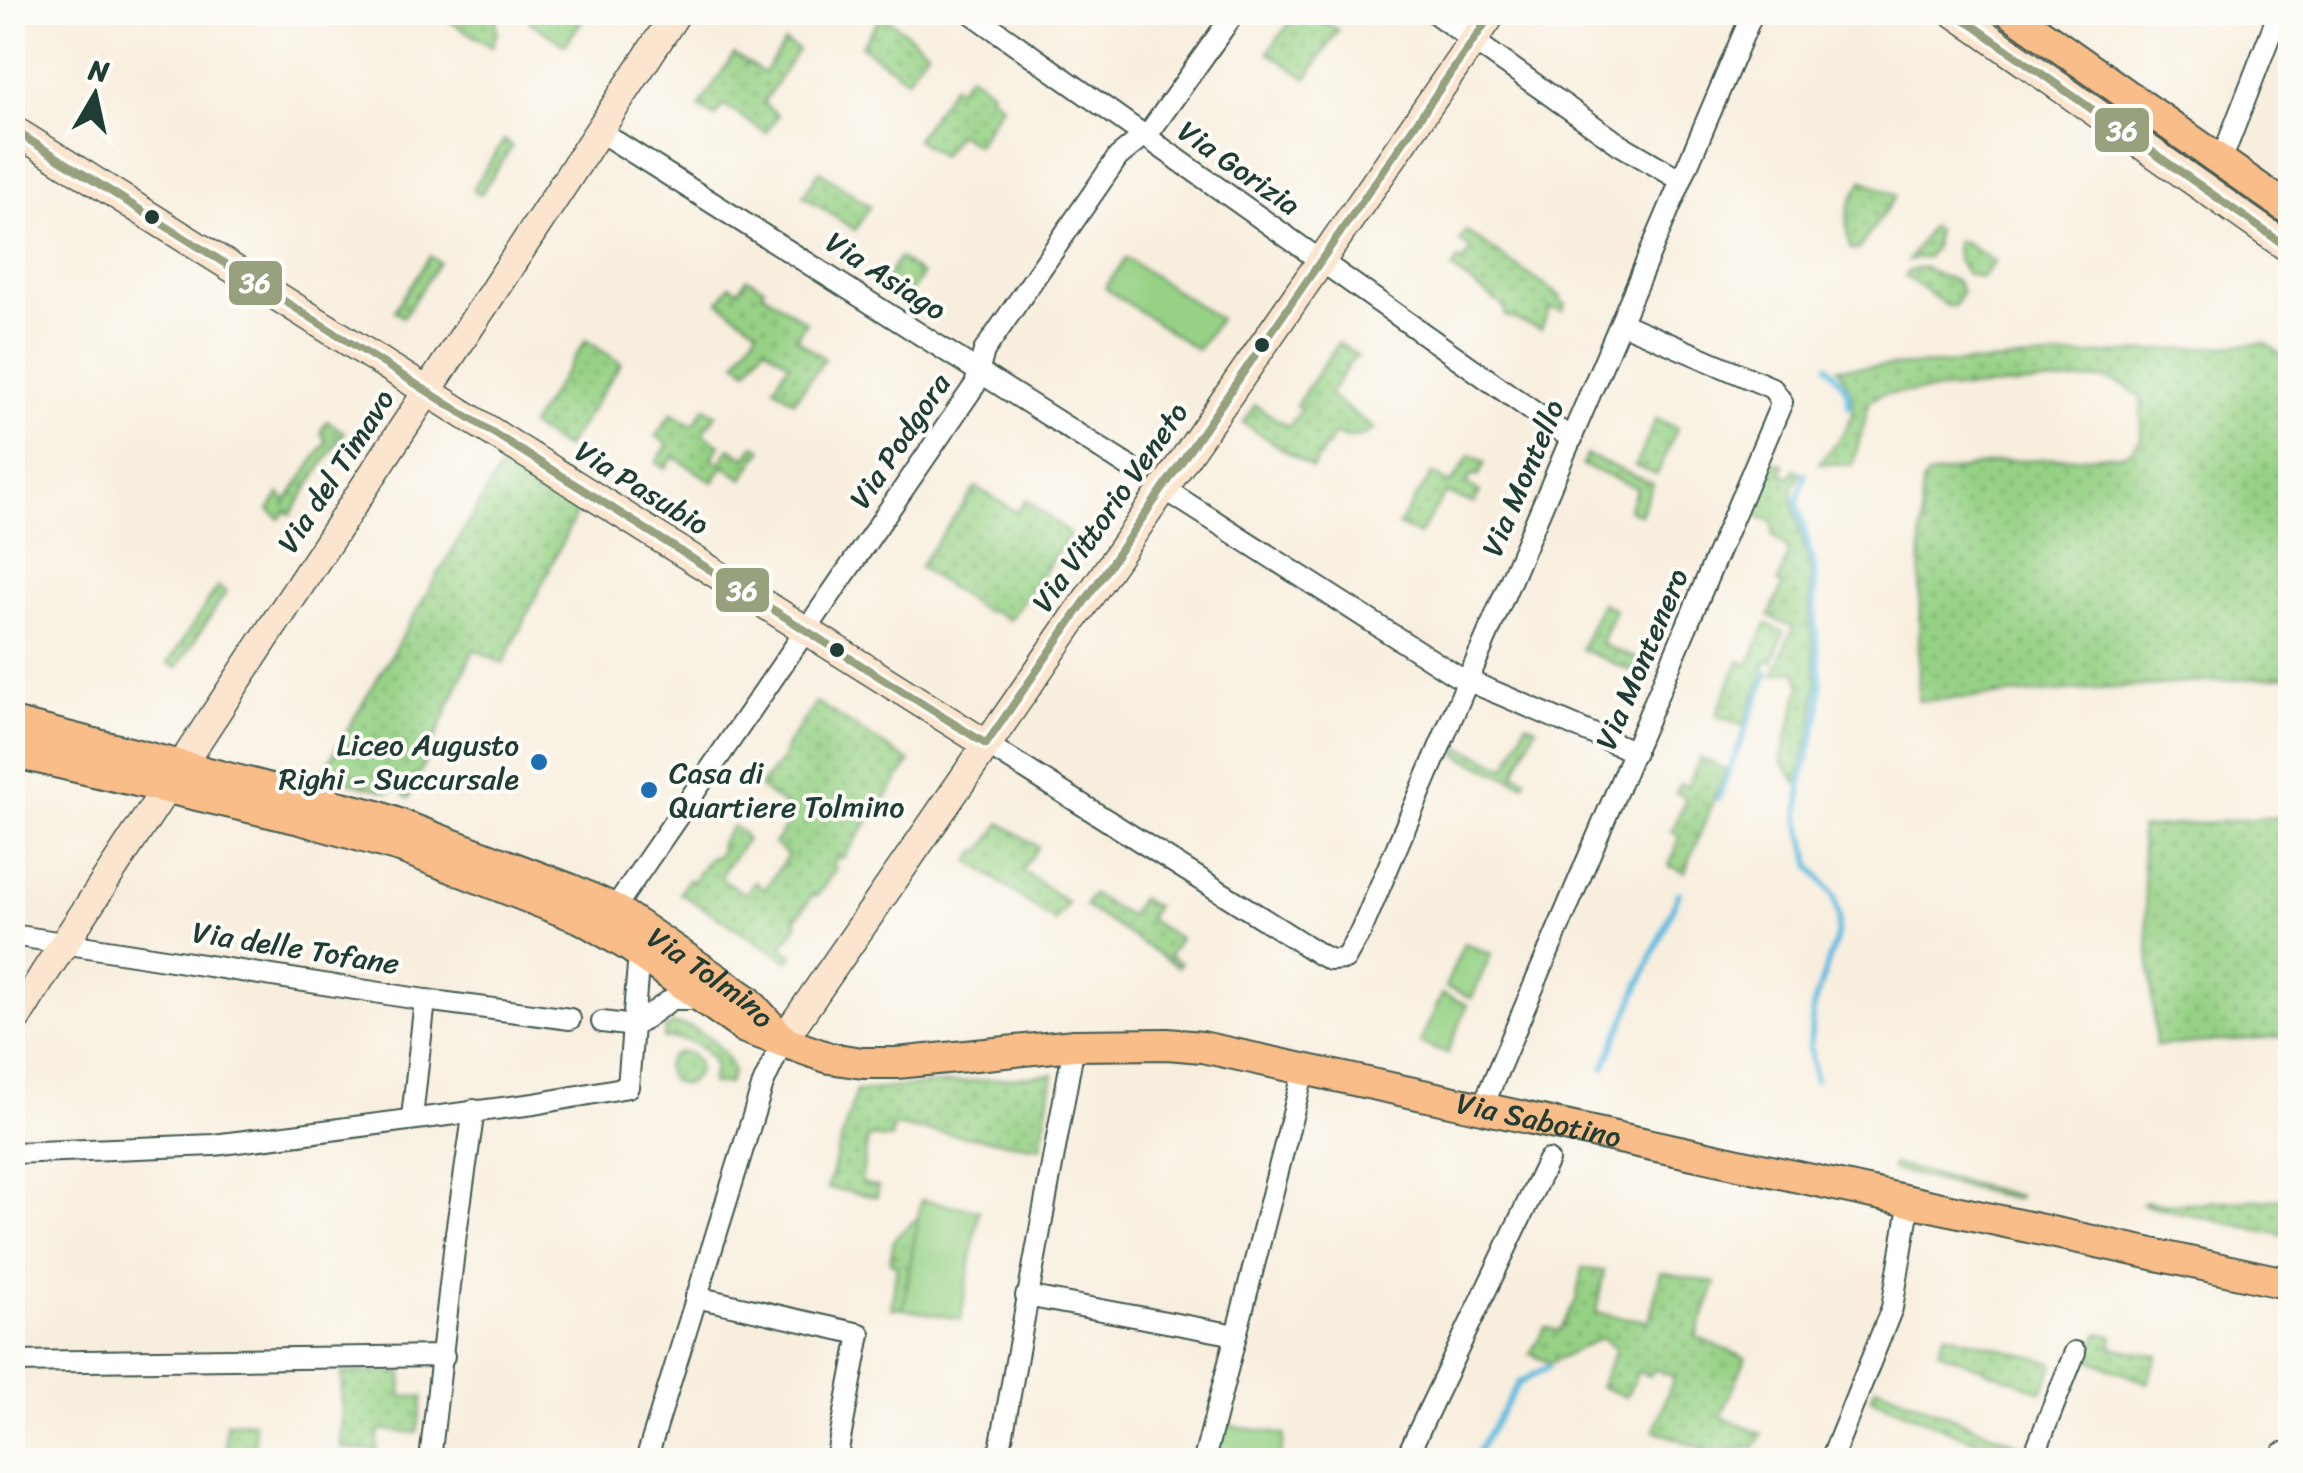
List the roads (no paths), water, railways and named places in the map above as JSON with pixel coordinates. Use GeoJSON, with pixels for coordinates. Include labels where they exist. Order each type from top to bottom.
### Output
{"type":"FeatureCollection","features":[{"type":"Feature","properties":{"kind":"main road"},"geometry":{"type":"LineString","coordinates":[[2010,12],[2290,210]]}},
{"type":"Feature","properties":{"kind":"main road","name":"Via Tolmino"},"geometry":{"type":"LineString","coordinates":[[12,723],[300,819],[403,848],[567,912],[638,954],[745,1028],[783,1040]]}},
{"type":"Feature","properties":{"kind":"main road","name":"Via Tolmino"},"geometry":{"type":"LineString","coordinates":[[12,752],[174,777],[390,820],[614,909],[747,1000],[783,1040]]}},
{"type":"Feature","properties":{"kind":"main road","name":"Via Sabotino"},"geometry":{"type":"LineString","coordinates":[[783,1040],[841,1060],[881,1064],[1074,1045],[1184,1045],[2290,1284]]}},
{"type":"Feature","properties":{"kind":"street","name":"Via del Timavo"},"geometry":{"type":"LineString","coordinates":[[12,1026],[677,12]]}},
{"type":"Feature","properties":{"kind":"street","name":"Via Gorizia"},"geometry":{"type":"LineString","coordinates":[[970,12],[1572,439]]}},
{"type":"Feature","properties":{"kind":"street","name":"Via Podgora"},"geometry":{"type":"LineString","coordinates":[[614,909],[975,384],[984,352],[1118,156],[1144,138],[1235,12]]}},
{"type":"Feature","properties":{"kind":"street"},"geometry":{"type":"LineString","coordinates":[[1433,12],[1618,144],[1681,180]]}},
{"type":"Feature","properties":{"kind":"street","name":"Via Vittorio Veneto"},"geometry":{"type":"LineString","coordinates":[[783,1040],[1493,12]]}},
{"type":"Feature","properties":{"kind":"street","name":"Via Montello"},"geometry":{"type":"LineString","coordinates":[[1340,962],[1354,947],[1361,931],[1753,12]]}},
{"type":"Feature","properties":{"kind":"street"},"geometry":{"type":"LineString","coordinates":[[1953,12],[2290,249]]}},
{"type":"Feature","properties":{"kind":"street"},"geometry":{"type":"LineString","coordinates":[[2221,161],[2280,12]]}},
{"type":"Feature","properties":{"kind":"street","name":"Via Pasubio"},"geometry":{"type":"LineString","coordinates":[[12,129],[1318,954],[1340,962]]}},
{"type":"Feature","properties":{"kind":"street","name":"Via Asiago"},"geometry":{"type":"LineString","coordinates":[[599,131],[1139,473]]}},
{"type":"Feature","properties":{"kind":"street","name":"Via Montenero"},"geometry":{"type":"LineString","coordinates":[[1482,1108],[1782,402],[1772,388],[1621,324]]}},
{"type":"Feature","properties":{"kind":"street"},"geometry":{"type":"LineString","coordinates":[[1163,488],[1468,681],[1635,752]]}},
{"type":"Feature","properties":{"kind":"street","name":"Via delle Tofane"},"geometry":{"type":"LineString","coordinates":[[12,935],[425,1000],[570,1018]]}},
{"type":"Feature","properties":{"kind":"street"},"geometry":{"type":"LineString","coordinates":[[12,1152],[214,1145],[534,1104],[628,1087],[638,954]]}},
{"type":"Feature","properties":{"kind":"street"},"geometry":{"type":"LineString","coordinates":[[602,1022],[634,1026],[672,999],[701,999]]}},
{"type":"Feature","properties":{"kind":"street"},"geometry":{"type":"LineString","coordinates":[[412,1118],[425,1000]]}},
{"type":"Feature","properties":{"kind":"street"},"geometry":{"type":"LineString","coordinates":[[646,1460],[763,1084],[783,1040]]}},
{"type":"Feature","properties":{"kind":"street"},"geometry":{"type":"LineString","coordinates":[[998,1460],[1074,1045]]}},
{"type":"Feature","properties":{"kind":"street"},"geometry":{"type":"LineString","coordinates":[[1204,1460],[1304,1070]]}},
{"type":"Feature","properties":{"kind":"street"},"geometry":{"type":"LineString","coordinates":[[430,1460],[474,1110]]}},
{"type":"Feature","properties":{"kind":"street"},"geometry":{"type":"LineString","coordinates":[[1405,1460],[1548,1160]]}},
{"type":"Feature","properties":{"kind":"street"},"geometry":{"type":"LineString","coordinates":[[1831,1460],[1892,1308],[1910,1200]]}},
{"type":"Feature","properties":{"kind":"street"},"geometry":{"type":"LineString","coordinates":[[1026,1296],[1236,1335]]}},
{"type":"Feature","properties":{"kind":"street"},"geometry":{"type":"LineString","coordinates":[[696,1297],[860,1334],[836,1460]]}},
{"type":"Feature","properties":{"kind":"street"},"geometry":{"type":"LineString","coordinates":[[2032,1460],[2075,1352]]}},
{"type":"Feature","properties":{"kind":"street"},"geometry":{"type":"LineString","coordinates":[[12,1362],[444,1356]]}},
{"type":"Feature","properties":{"kind":"waterway"},"geometry":{"type":"LineString","coordinates":[[1828,365],[1847,391],[1849,406]]}},
{"type":"Feature","properties":{"kind":"waterway"},"geometry":{"type":"LineString","coordinates":[[1805,474],[1797,501],[1814,568],[1821,686],[1819,715],[1801,783],[1799,819],[1812,867],[1834,896],[1839,918],[1837,936],[1813,1007],[1810,1048],[1815,1081]]}},
{"type":"Feature","properties":{"kind":"waterway"},"geometry":{"type":"LineString","coordinates":[[1718,799],[1768,673]]}},
{"type":"Feature","properties":{"kind":"waterway"},"geometry":{"type":"LineString","coordinates":[[1604,1068],[1679,893]]}},
{"type":"Feature","properties":{"kind":"waterway"},"geometry":{"type":"LineString","coordinates":[[1473,1460],[1519,1383],[1548,1367]]}},
{"type":"Feature","properties":{"kind":"place","name":"Liceo Augusto Righi - Succursale"},"geometry":{"type":"Point","coordinates":[539,762]}},
{"type":"Feature","properties":{"kind":"place","name":"Casa di Quartiere Tolmino"},"geometry":{"type":"Point","coordinates":[649,790]}}]}
